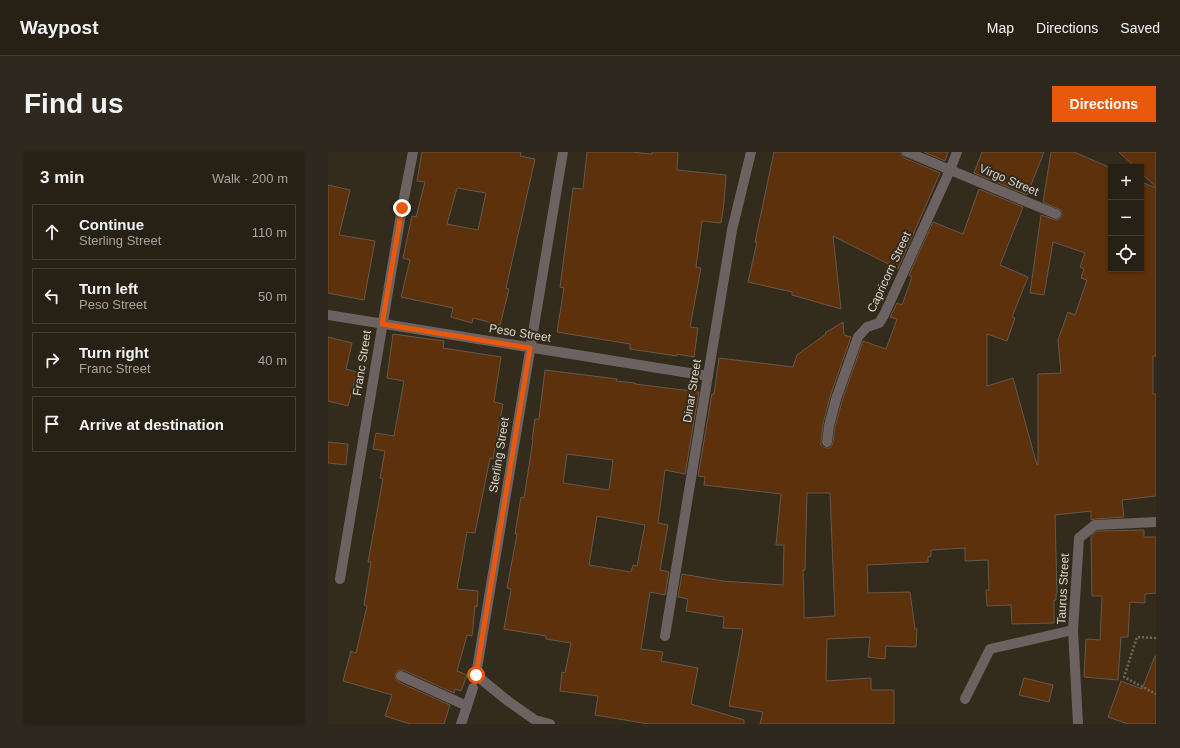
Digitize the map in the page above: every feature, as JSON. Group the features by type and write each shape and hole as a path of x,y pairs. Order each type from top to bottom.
{"street":[{"name":"Franc Street","path":"340,579 382,324 413,152"},
{"name":"Sterling Street","path":"461,724 476,675 563,152"},
{"name":"Dinar Street","path":"665,636 732,230 751,152"},
{"name":"Virgo Street","path":"907,152 1056,214"},
{"name":"Capricorn Street","path":"826,442 836,399 858,337 867,327 879,323 884,315 957,152"},
{"name":"Peso Street","path":"328,315 708,376"},
{"name":"Taurus Street","path":"1078,724 1073,630 1079,538 1094,525 1156,522"},
{"path":"965,699 990,649 1073,630"},
{"path":"476,675 508,701 535,720 550,724"},
{"path":"401,676 467,706"}],"path":[{"path":"1156,638 1136,637 1124,677 1156,694"}],"building":[{"path":"422,152 521,152 520,156 535,159 506,288 509,289 500,325 473,318 472,323 451,317 453,308 401,297 410,260 403,258 412,216 416,217 425,182 417,181","holes":["457,188 486,193 478,230 447,224"]},
{"path":"587,152 631,152 652,154 652,152 678,152 677,170 726,175 721,223 702,221 696,267 701,268 690,327 698,328 694,357 630,349 630,344 557,332 564,288 560,287 573,188 583,189"},
{"path":"774,152 901,152 904,158 940,173 898,269 833,236 841,309 792,295 792,292 748,282"},
{"path":"924,152 948,152 945,161"},
{"path":"982,152 1044,152 1027,195 974,173"},
{"path":"1051,152 1074,152 1108,167 1108,272 1144,272 1144,183 1156,188 1156,356 1153,356 1153,394 1156,394 1156,496 1122,500 1124,517 1091,520 1091,511 1055,515 1057,594 1056,600 1054,600 1054,623 1012,624 1011,605 987,606 986,590 989,590 988,560 965,561 965,548 931,550 931,556 928,557 928,562 867,565 868,593 910,592 915,629 917,629 916,647 886,646 885,659 868,657 870,637 827,639 826,681 871,678 871,690 894,690 894,724 760,724 763,712 729,706 743,629 723,628 724,617 686,611 688,599 678,597 682,574 723,581 783,585 784,545 776,545 781,494 704,485 705,477 698,476 712,394 714,394 719,358 793,367 797,355 826,334 825,333 843,322 844,335 851,337 830,397 823,424 821,441 821,445 823,447 830,448 833,443 835,427 842,401 863,341 886,349 897,319 890,317 897,303 902,305 912,277 909,275 933,222 963,234 979,189 1023,207 1000,265 1028,277 1012,317 1015,318 1007,341 987,334 987,386 1013,378 1038,465 1038,374 1061,373 1058,340 1068,312 1075,315 1087,280 1081,278 1084,269 1080,267 1085,253 1053,242 1044,295 1030,293 1041,215 1056,220 1060,219 1062,216 1061,210 1043,202","holes":["807,493 830,493 835,616 804,618 803,570 805,570"]},
{"path":"1119,152 1156,152 1156,187 1144,176 1144,164 1132,164"},
{"path":"328,185 350,190 339,235 375,241 364,300 328,293"},
{"path":"393,334 444,341 443,348 501,357 494,402 503,404 493,459 490,458 475,533 467,532 457,589 478,591 472,636 467,635 457,671 467,675 461,691 455,689 454,693 403,670 397,671 395,676 398,682 450,705 444,724 410,724 385,716 392,695 343,681 351,651 356,653 367,606 364,605 371,562 368,562 383,479 380,478 385,451 373,449 376,433 394,436 404,381 387,378"},
{"path":"328,337 352,343 346,369 357,372 348,406 328,401"},
{"path":"545,370 617,379 616,381 699,392 685,474 665,470 658,523 668,525 660,570 669,572 665,595 650,592 641,649 663,652 661,661 698,668 691,704 744,720 744,724 649,724 595,715 598,696 560,691 562,672 565,673 571,643 546,639 546,636 504,629 511,589 507,588 517,534 515,534 521,497 524,498 535,419 539,419","holes":["567,454 613,460 609,490 563,483","597,516 645,525 637,566 633,565 631,572 589,565"]},
{"path":"328,442 348,444 346,465 328,463"},
{"path":"1144,530 1144,537 1156,537 1156,593 1145,594 1145,603 1130,602 1128,637 1121,637 1118,680 1084,677 1086,639 1100,640 1102,596 1092,596 1091,536 1097,531"},
{"path":"1155,656 1156,724 1128,724 1108,717 1121,681 1142,689"},
{"path":"1024,678 1053,685 1049,702 1019,695"}],"route":[{"path":"402,208 382,324 530,348 476,675"}]}
